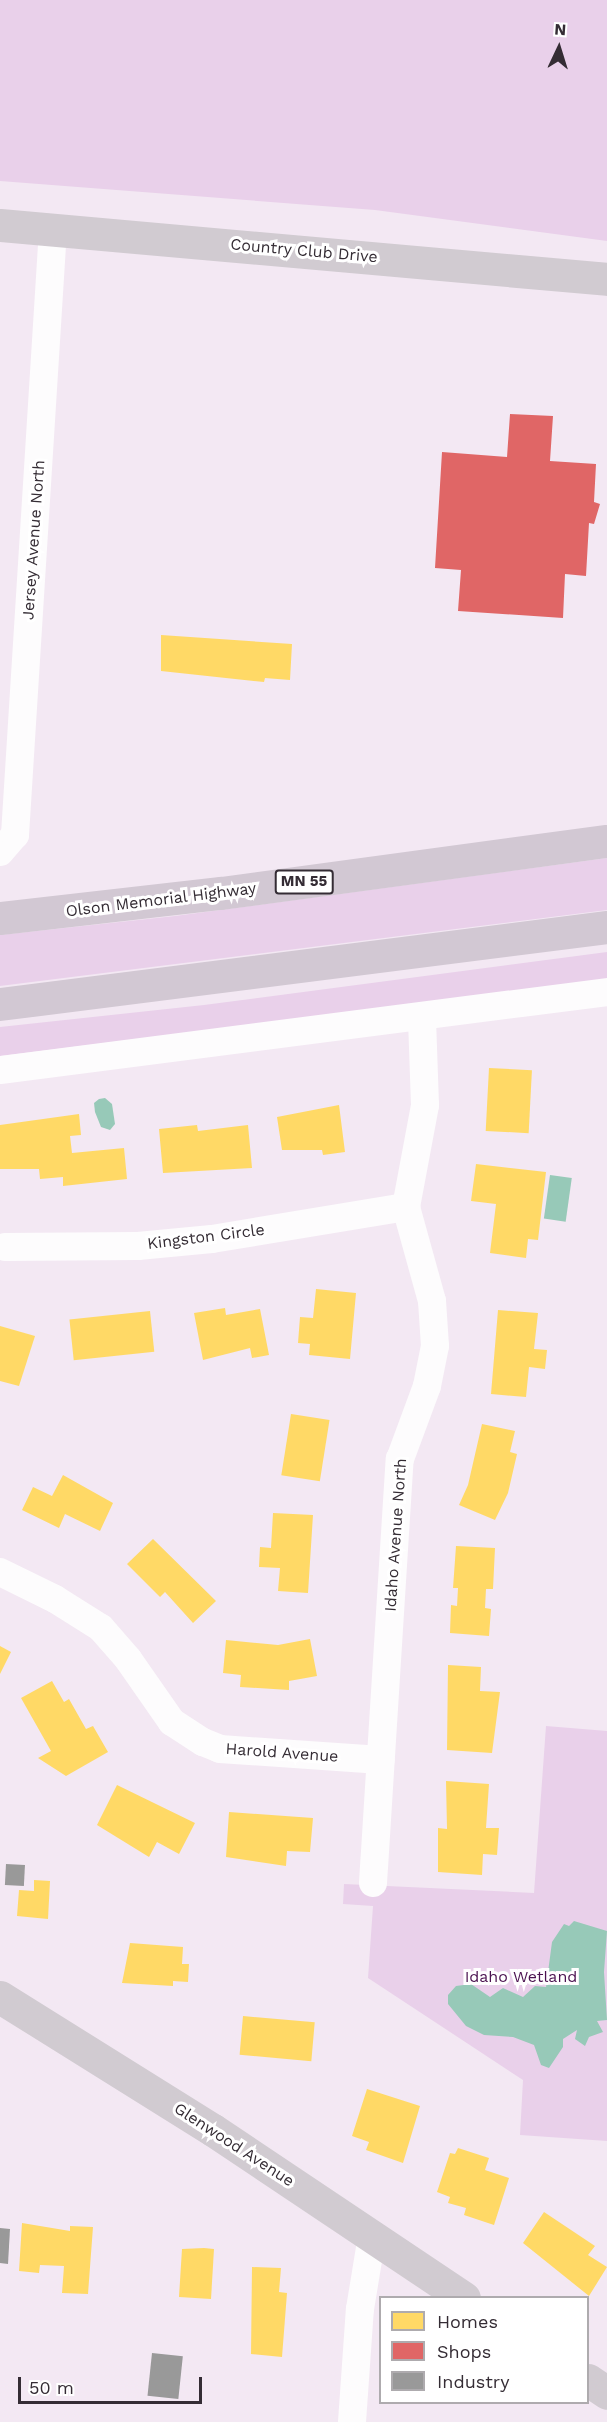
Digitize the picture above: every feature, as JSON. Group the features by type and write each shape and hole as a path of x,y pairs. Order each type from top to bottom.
{"highway":[{"name":"Olson Memorial Highway","path":"0,918 221,893 607,841"},
{"path":"0,1004 607,927"}],"street":[{"name":"Country Club Drive","path":"0,225 607,279"},
{"name":"Jersey Avenue North","path":"3,850 15,834 53,230"},
{"path":"0,1070 423,1018 607,992"},
{"name":"Idaho Avenue North","path":"373,1883 400,1459 427,1386 435,1346 432,1301 406,1207 425,1105 423,1018"},
{"name":"Kingston Circle","path":"5,1247 138,1246 212,1239 406,1207"},
{"name":"Harold Avenue","path":"0,1572 55,1599 100,1628 128,1659 172,1722 203,1742 230,1750 381,1760"},
{"name":"Glenwood Avenue","path":"0,1997 213,2130 461,2296"},
{"path":"352,2422 360,2309 372,2236"},
{"path":"589,2381 607,2393"}],"green space":[{"path":"0,0 607,0 607,241 375,210 0,181"},
{"path":"607,858 607,910 0,986 0,935 175,916"},
{"path":"607,952 607,981 0,1056 0,1027 204,1005"},
{"name":"Idaho Wetland","path":"546,1726 607,1731 607,2141 520,2135 523,2080 368,1978 373,1906 343,1904 344,1884 534,1893"}],"shaded area":[{"path":"105,1098 112,1104 115,1124 110,1130 101,1127 95,1112 94,1103"},
{"path":"550,1175 572,1178 566,1222 544,1219"},
{"path":"574,1921 607,1931 604,1972 607,2020 597,2021 603,2032 589,2037 585,2046 575,2039 577,2030 563,2039 563,2047 549,2068 541,2065 534,2045 513,2037 484,2035 466,2026 448,2004 448,1995 456,1986 471,1984 490,1997 503,1988 523,1997 535,1986 546,1987 552,1942 564,1924 569,1926"}],"building: Homes":[{"path":"161,635 292,644 290,680 265,678 264,682 161,671"},
{"path":"489,1068 532,1070 529,1133 486,1131"},
{"path":"339,1105 345,1152 323,1155 322,1150 282,1150 277,1117"},
{"path":"79,1114 81,1135 70,1136 72,1153 124,1148 127,1179 63,1186 63,1177 40,1179 39,1169 0,1169 0,1125"},
{"path":"197,1125 198,1131 248,1125 252,1168 163,1173 159,1129"},
{"path":"476,1164 546,1172 538,1240 528,1239 526,1258 490,1253 496,1204 471,1201"},
{"path":"316,1289 356,1293 350,1359 309,1355 310,1344 298,1343 300,1317 313,1318"},
{"path":"225,1308 226,1315 260,1309 269,1355 252,1358 250,1348 203,1360 194,1313"},
{"path":"498,1310 538,1313 534,1349 547,1350 545,1369 529,1367 526,1397 491,1394"},
{"path":"150,1311 154,1352 74,1360 69,1319"},
{"path":"0,1326 35,1336 19,1386 0,1381"},
{"path":"291,1414 330,1420 320,1481 281,1475"},
{"path":"482,1424 515,1431 510,1452 517,1454 508,1493 495,1520 459,1505 468,1485"},
{"path":"63,1475 113,1503 100,1531 65,1514 59,1528 22,1510 33,1487 52,1496"},
{"path":"273,1513 313,1515 308,1593 278,1591 280,1568 259,1567 260,1547 271,1548"},
{"path":"153,1539 216,1601 193,1623 165,1592 160,1597 127,1564"},
{"path":"456,1546 495,1548 493,1589 486,1589 485,1608 491,1609 489,1636 450,1633 451,1605 457,1606 458,1588 453,1588"},
{"path":"310,1639 317,1676 289,1681 289,1690 240,1687 241,1675 223,1673 226,1640 278,1645"},
{"path":"0,1646 11,1652 0,1674"},
{"path":"448,1665 481,1667 480,1691 500,1692 492,1753 447,1750"},
{"path":"52,1681 64,1702 69,1699 86,1729 93,1726 108,1752 66,1776 38,1758 51,1751 21,1698"},
{"path":"446,1781 489,1784 486,1828 499,1828 497,1855 483,1854 482,1875 438,1872 438,1828 447,1829"},
{"path":"117,1785 195,1823 179,1854 157,1842 149,1857 97,1825"},
{"path":"229,1812 313,1818 310,1852 287,1851 286,1866 226,1857"},
{"path":"34,1880 50,1881 48,1919 17,1916 19,1890 34,1891"},
{"path":"130,1943 183,1947 182,1964 189,1964 188,1982 173,1981 173,1986 122,1983"},
{"path":"243,2016 315,2022 311,2061 240,2055"},
{"path":"367,2089 420,2106 403,2163 366,2150 369,2142 352,2136"},
{"path":"458,2148 489,2158 485,2170 509,2178 494,2225 464,2215 466,2208 448,2203 450,2197 437,2192 450,2153 455,2154"},
{"path":"544,2212 595,2246 588,2255 607,2267 589,2296 523,2243"},
{"path":"22,2223 70,2231 70,2226 93,2227 88,2294 62,2293 64,2266 40,2265 39,2273 19,2271"},
{"path":"182,2249 214,2249 211,2299 179,2297"},
{"path":"252,2267 281,2268 279,2292 287,2293 282,2357 251,2354"}],"building: Shops":[{"path":"510,414 553,416 550,461 596,464 594,502 600,504 594,524 589,523 586,576 565,574 563,618 458,611 461,570 435,568 442,452 507,457"}],"building: Industry":[{"path":"6,1864 25,1865 24,1886 5,1885"},
{"path":"0,2228 10,2229 8,2264 0,2263"},
{"path":"152,2353 183,2356 178,2399 148,2396"}]}
